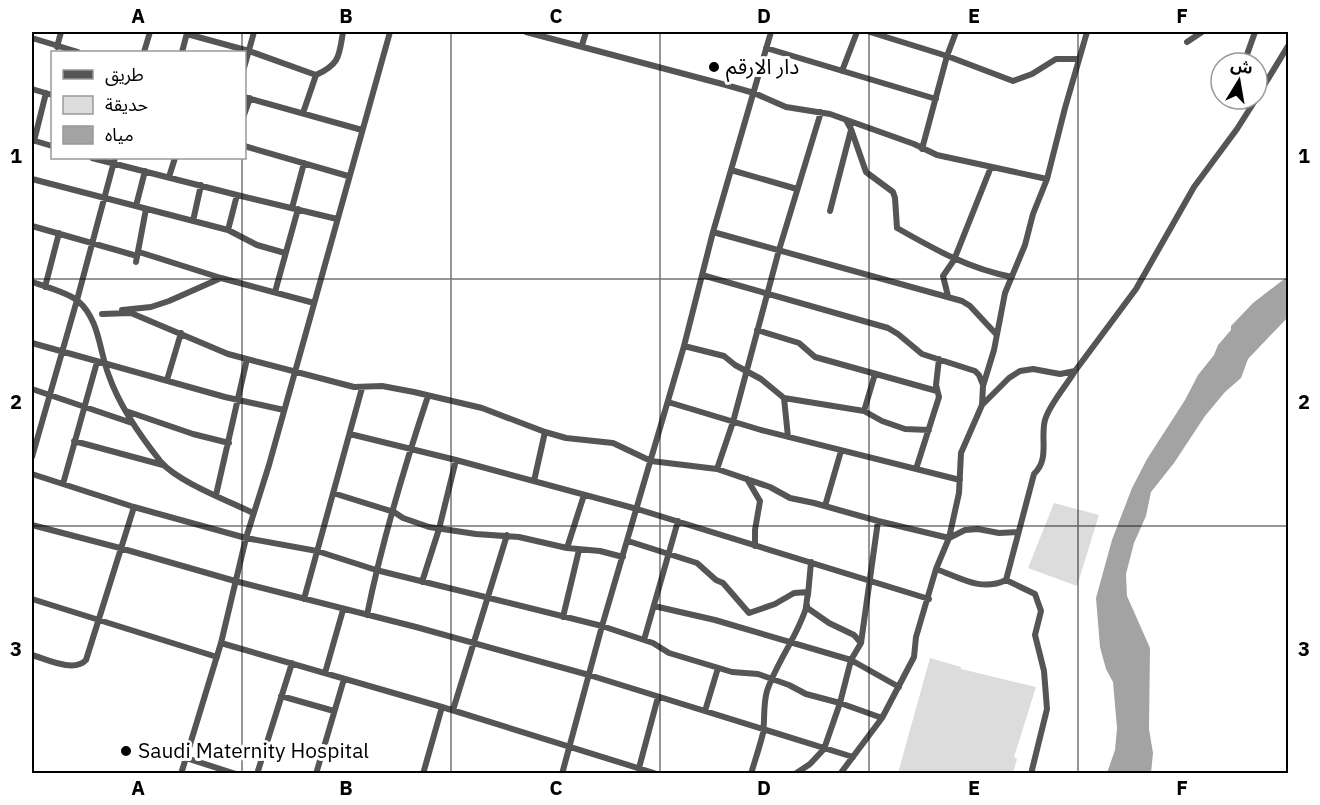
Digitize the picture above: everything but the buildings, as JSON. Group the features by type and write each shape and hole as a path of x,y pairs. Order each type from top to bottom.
{"street":[{"path":"57,47 62,32"},
{"path":"144,51 150,32"},
{"path":"246,61 254,32"},
{"path":"303,113 316,75 334,65 339,56 343,32"},
{"path":"181,774 221,643 246,538 269,465 390,32"},
{"path":"526,32 582,45 754,93 786,107 821,112 937,155 1047,179"},
{"path":"582,45 586,32"},
{"path":"562,774 771,32"},
{"path":"842,71 857,32"},
{"path":"874,32 1013,81 1032,74 1056,59 1080,59"},
{"path":"922,148 947,56 956,32"},
{"path":"982,405 983,386 992,358 1005,293 1025,245 1033,213 1047,179 1087,32"},
{"path":"1187,42 1202,32"},
{"path":"1248,51 1255,32"},
{"path":"182,51 187,33 249,51 316,75"},
{"path":"32,38 74,51"},
{"path":"1269,76 1288,46"},
{"path":"766,48 936,99"},
{"path":"32,89 49,94 33,140 51,146"},
{"path":"247,98 362,130"},
{"path":"1006,580 1034,474 1042,460 1043,430 1048,412 1075,371 1136,290 1194,187 1248,111"},
{"path":"717,469 733,422 779,250 821,112"},
{"path":"846,120 866,172 893,192 896,198 897,228 954,260 990,273 1012,277"},
{"path":"830,211 851,129"},
{"path":"246,147 348,176"},
{"path":"170,177 174,159"},
{"path":"32,457 35,434 63,353 114,160 145,171 337,219"},
{"path":"274,292 285,253 304,163"},
{"path":"948,296 944,276 954,260 991,167"},
{"path":"731,170 797,189"},
{"path":"136,206 145,171"},
{"path":"32,178 228,230 256,245 285,253"},
{"path":"193,221 201,185"},
{"path":"228,230 237,195"},
{"path":"137,257 146,209"},
{"path":"32,226 137,257 314,303"},
{"path":"713,232 948,296 970,306 996,334"},
{"path":"45,286 59,233"},
{"path":"702,275 748,286 767,294 888,328 918,351 975,371 983,386"},
{"path":"102,314 169,302 221,279"},
{"path":"32,282 77,300 89,314 99,338 101,363 133,423 165,466"},
{"path":"89,314 130,313 181,333 210,348 247,359 362,388 382,386 482,408 566,438 613,443 651,461 717,469 770,487 790,498 949,538 965,530 1018,532"},
{"path":"758,330 804,345 815,357 938,391"},
{"path":"167,380 181,333"},
{"path":"32,343 239,400 284,410"},
{"path":"684,346 718,354 761,379 784,398 864,411 905,429 929,430"},
{"path":"216,495 247,359"},
{"path":"916,469 939,397 936,385 939,359"},
{"path":"63,484 84,406 101,363"},
{"path":"840,774 882,718 914,657 916,637 936,569 949,538 959,493 961,453 982,405 1009,378 1020,371 1033,369 1060,374 1075,371"},
{"path":"864,411 875,374"},
{"path":"304,599 362,388"},
{"path":"32,389 133,423"},
{"path":"367,615 376,570 428,396"},
{"path":"784,398 788,437"},
{"path":"668,402 788,437 960,480"},
{"path":"126,410 193,434 229,443"},
{"path":"534,481 545,432"},
{"path":"350,434 456,460 678,521 928,599"},
{"path":"74,441 165,466 187,481 253,513"},
{"path":"825,506 841,451"},
{"path":"422,582 439,529 456,460"},
{"path":"32,474 134,507 246,538 317,551 376,570 602,626 644,640 669,652 742,674 759,674 806,694 882,718"},
{"path":"747,479 760,501 755,546"},
{"path":"333,493 439,529 507,535 623,557"},
{"path":"567,548 584,495"},
{"path":"32,656 69,665 84,664 134,507"},
{"path":"644,640 678,521"},
{"path":"795,774 810,764 824,749 840,703 851,660 861,643 878,521"},
{"path":"32,525 589,675 853,757"},
{"path":"453,710 507,535"},
{"path":"628,541 702,566 723,583 749,613 775,604 794,593 808,592 800,626 772,679 764,702 763,730 752,774"},
{"path":"563,617 579,550"},
{"path":"806,607 811,562"},
{"path":"936,569 984,586 995,585 1006,580"},
{"path":"1006,580 1035,594 1041,611 1035,634 1044,671 1047,709 1031,774"},
{"path":"32,600 217,657"},
{"path":"654,606 715,620 851,660 899,687"},
{"path":"806,607 829,623 854,635 861,643"},
{"path":"325,673 343,610"},
{"path":"221,643 453,710 655,773"},
{"path":"256,774 292,663"},
{"path":"705,711 718,668"},
{"path":"316,774 344,679"},
{"path":"281,696 334,711"},
{"path":"639,768 658,697"},
{"path":"423,774 442,707"},
{"path":"186,758 236,774"}],"green space":[{"path":"1054,503 1099,515 1077,586 1028,568"},
{"path":"930,658 961,667 961,669 1036,687 1014,757 1017,759 1013,773 898,773"}],"water":[{"path":"1288,276 1288,317 1248,359 1241,378 1225,392 1205,416 1174,463 1151,492 1146,516 1134,543 1126,574 1127,596 1150,648 1149,729 1153,753 1151,773 1107,773 1115,750 1117,728 1113,682 1106,669 1100,647 1096,598 1112,540 1132,488 1147,459 1185,400 1198,375 1214,355 1218,345 1231,330 1231,326 1253,303"}],"place":[{"name":"دار الارقم","path":"714,67"},
{"name":"Saudi Maternity Hospital","path":"126,751"}]}
